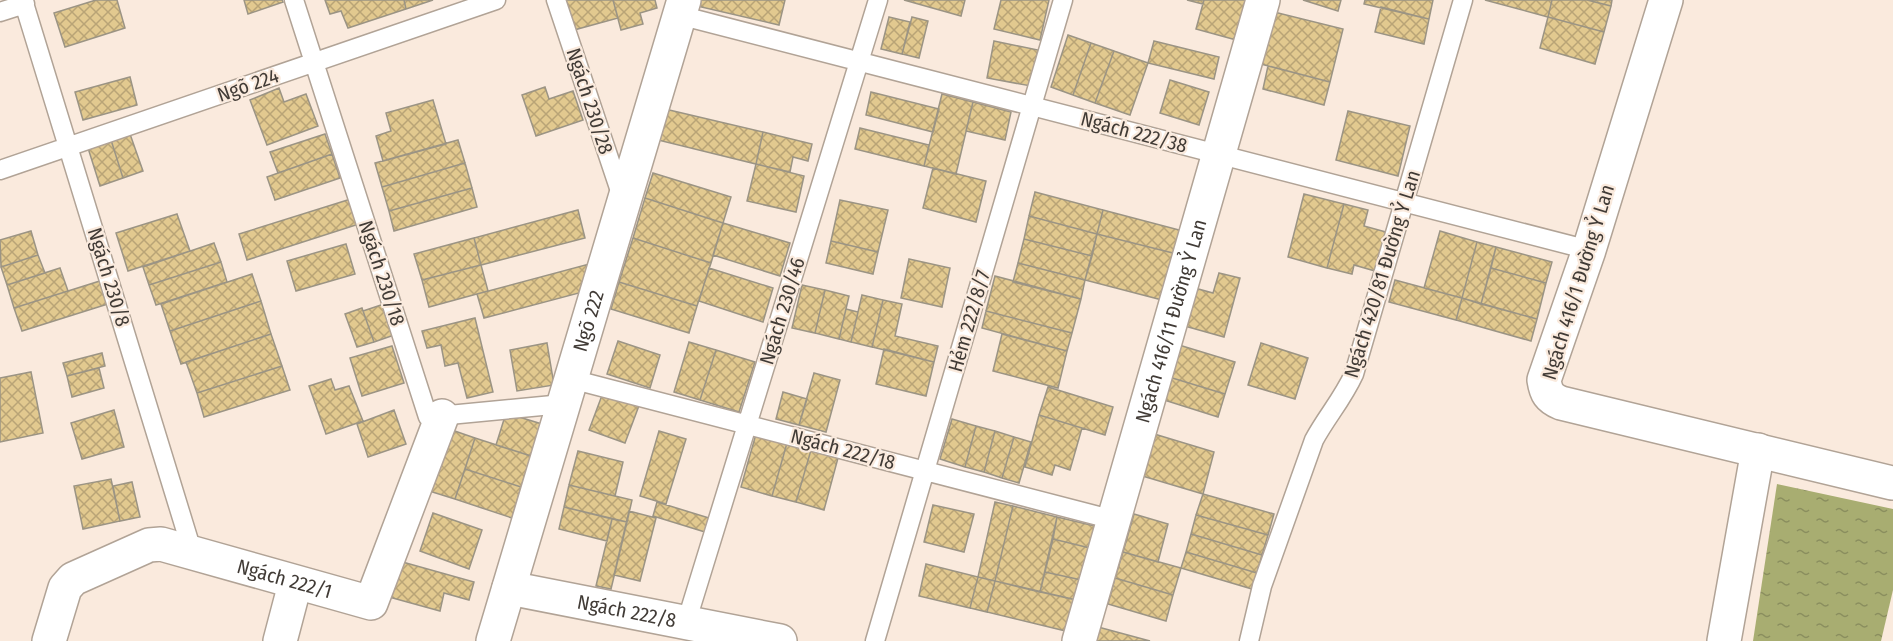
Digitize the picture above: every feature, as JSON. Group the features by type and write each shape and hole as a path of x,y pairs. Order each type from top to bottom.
{"street":[{"name":"Ngách 416/11 Đường Ỷ Lan","path":"1079,641 1263,0"},
{"name":"Ngách 416/1 Đường Ỷ Lan","path":"1666,0 1589,250 1544,380 1545,391 1551,399 1892,483"},
{"name":"Ngõ 222","path":"493,641 682,8"},
{"name":"Ngách 222/1","path":"49,641 65,588 73,579 149,545 161,544 295,584 372,603 442,416"},
{"path":"1724,641 1758,450"},
{"path":"280,641 295,584"},
{"name":"Ngách 222/8","path":"509,588 780,641"}],"lane":[{"name":"Ngách 230/18","path":"294,0 428,417 442,416"},
{"name":"Ngõ 224","path":"0,170 496,0"},
{"name":"Ngách 230/28","path":"556,0 623,203"},
{"name":"Ngách 230/46","path":"686,622 878,0"},
{"name":"Hẻm 222/8/7","path":"875,641 1063,0"},
{"name":"Ngách 420/81 Đường Ỷ Lan","path":"1249,641 1262,586 1314,440 1325,420 1342,400 1354,374 1463,0"},
{"path":"0,12 24,2"},
{"name":"Ngách 230/8","path":"24,2 194,554"},
{"name":"Ngách 222/38","path":"682,8 859,61 1589,250"},
{"path":"442,416 567,392"},
{"name":"Ngách 222/18","path":"567,392 747,425 1114,520"}],"water":[{"path":"1777,484 1893,509 1893,590 1881,641 1753,641"}],"building":[{"path":"96,0 117,0 125,28 65,47 54,13"},
{"path":"244,0 282,0 283,2 248,14"},
{"path":"325,0 404,0 406,9 348,28 341,11 330,14"},
{"path":"404,0 433,0 406,9"},
{"path":"566,0 613,0 618,18 574,30"},
{"path":"613,0 655,0 657,8 640,13 643,24 621,30"},
{"path":"699,0 785,0 779,25 697,6"},
{"path":"904,0 965,0 961,16"},
{"path":"1001,0 1049,0 1040,40 994,29"},
{"path":"1187,0 1204,0 1203,4"},
{"path":"1204,0 1251,0 1240,41 1196,29"},
{"path":"1303,0 1341,0 1338,11"},
{"path":"1365,0 1433,0 1429,19 1364,4"},
{"path":"1485,0 1552,0 1548,17"},
{"path":"1552,0 1587,0 1611,6 1604,32 1548,17"},
{"path":"1587,0 1612,0 1611,6"},
{"path":"1381,7 1429,19 1424,44 1375,32"},
{"path":"1270,11 1343,29 1330,82 1257,63"},
{"path":"889,17 910,22 902,54 881,49"},
{"path":"912,17 928,21 919,58 902,54"},
{"path":"1548,17 1604,32 1595,64 1540,48"},
{"path":"1068,35 1091,43 1073,95 1051,87"},
{"path":"994,41 1038,50 1031,86 987,78"},
{"path":"1154,41 1219,57 1214,79 1148,63"},
{"path":"1091,43 1114,51 1095,103 1073,95"},
{"path":"1114,51 1148,63 1130,115 1095,103"},
{"path":"1268,66 1330,82 1324,105 1263,89"},
{"path":"130,77 137,105 83,120 75,92"},
{"path":"1170,80 1209,92 1199,125 1160,113"},
{"path":"545,87 549,99 573,91 583,120 536,136 522,95"},
{"path":"279,88 284,102 306,94 318,126 267,145 250,100"},
{"path":"871,92 939,109 933,132 866,115"},
{"path":"942,94 973,102 956,174 924,166"},
{"path":"433,100 446,144 383,161 376,136 391,131 386,113"},
{"path":"973,102 1011,112 1005,140 966,131"},
{"path":"665,109 763,132 756,164 658,140"},
{"path":"1348,111 1410,126 1398,176 1336,160"},
{"path":"860,128 929,145 924,166 855,149"},
{"path":"763,132 812,144 808,161 793,157 790,172 756,164"},
{"path":"130,134 143,171 123,178 111,140"},
{"path":"325,134 332,154 278,173 270,152"},
{"path":"111,140 123,178 100,186 88,148"},
{"path":"458,140 465,163 382,187 375,163"},
{"path":"332,154 340,178 275,200 267,177"},
{"path":"465,163 472,188 389,211 382,187"},
{"path":"756,164 804,176 796,212 747,201"},
{"path":"933,168 986,181 976,222 923,208"},
{"path":"653,173 731,197 723,223 645,198"},
{"path":"472,188 477,207 394,231 389,211"},
{"path":"1035,192 1103,210 1097,234 1029,216"},
{"path":"1304,194 1344,204 1327,268 1288,257"},
{"path":"354,198 362,223 247,260 239,234"},
{"path":"645,198 723,223 711,263 633,238"},
{"path":"840,200 888,210 878,252 831,241"},
{"path":"1344,204 1368,210 1364,226 1386,232 1375,271 1354,265 1352,274 1327,268"},
{"path":"578,210 585,238 481,265 474,238"},
{"path":"1103,210 1183,231 1177,254 1097,234"},
{"path":"177,214 190,251 128,271 116,233"},
{"path":"1029,216 1097,234 1092,256 1024,239"},
{"path":"723,223 790,243 780,276 713,255"},
{"path":"31,231 38,255 1,267 0,240"},
{"path":"1440,231 1477,242 1462,298 1424,288"},
{"path":"1097,234 1177,254 1166,301 1085,280"},
{"path":"474,238 481,265 422,280 414,254"},
{"path":"633,238 711,263 697,306 619,282"},
{"path":"1024,239 1092,256 1085,280 1018,263"},
{"path":"831,241 878,252 873,274 826,263"},
{"path":"1477,242 1496,247 1481,304 1462,298"},
{"path":"214,243 221,262 149,285 143,267"},
{"path":"346,244 355,274 296,291 287,261"},
{"path":"1496,247 1552,262 1546,283 1491,268"},
{"path":"38,255 45,273 7,285 1,267"},
{"path":"909,259 950,268 942,307 901,298"},
{"path":"221,262 227,282 156,305 149,285"},
{"path":"1018,263 1085,280 1081,299 1013,282"},
{"path":"589,264 579,293 484,318 477,294"},
{"path":"481,265 488,291 429,307 422,280"},
{"path":"60,268 68,291 14,308 7,285"},
{"path":"709,268 773,288 763,322 699,301"},
{"path":"1491,268 1546,283 1537,319 1481,304"},
{"path":"1219,273 1240,278 1224,337 1181,325 1191,287 1213,293"},
{"path":"252,274 261,301 170,331 161,304"},
{"path":"995,276 1081,299 1072,333 986,311"},
{"path":"103,280 111,303 22,331 14,308"},
{"path":"1395,280 1462,298 1456,320 1389,302"},
{"path":"619,282 697,306 689,333 611,309"},
{"path":"802,285 825,290 815,333 792,328"},
{"path":"825,290 849,296 839,339 815,333"},
{"path":"862,295 883,300 872,347 851,342"},
{"path":"1462,298 1537,319 1531,341 1456,320"},
{"path":"883,300 902,304 895,336 938,346 934,362 872,347"},
{"path":"261,301 271,334 181,364 170,331"},
{"path":"387,303 397,334 374,342 363,311"},
{"path":"362,308 374,342 357,347 345,314"},
{"path":"846,309 858,312 851,342 839,339"},
{"path":"986,311 1072,333 1067,351 982,328"},
{"path":"475,318 493,392 467,398 458,363 445,366 441,345 427,348 422,331"},
{"path":"271,334 282,366 197,393 186,362"},
{"path":"1002,334 1067,351 1058,388 993,371"},
{"path":"618,341 660,355 650,388 607,374"},
{"path":"689,342 716,350 700,400 674,392"},
{"path":"547,343 554,385 517,391 510,350"},
{"path":"1261,343 1308,358 1295,399 1248,385"},
{"path":"1179,345 1235,362 1225,394 1169,377"},
{"path":"392,346 404,383 362,396 350,358"},
{"path":"884,349 934,362 926,396 876,384"},
{"path":"716,350 755,362 739,412 700,400"},
{"path":"102,353 105,366 67,376 63,363"},
{"path":"282,366 290,390 204,417 197,393"},
{"path":"99,368 104,388 72,397 67,376"},
{"path":"31,372 43,433 0,442 0,378"},
{"path":"814,373 840,380 826,432 799,425"},
{"path":"1169,377 1225,394 1218,417 1161,399"},
{"path":"331,379 335,390 349,386 363,421 326,434 309,386"},
{"path":"1048,387 1113,407 1105,435 1039,415"},
{"path":"604,390 640,403 625,443 589,430"},
{"path":"783,392 807,399 799,425 776,419"},
{"path":"114,410 124,447 82,459 71,423"},
{"path":"394,410 406,444 368,457 357,424"},
{"path":"506,413 542,424 531,456 496,445"},
{"path":"1039,415 1082,428 1070,470 1055,465 1052,475 1025,467"},
{"path":"952,419 976,426 965,467 940,459"},
{"path":"976,426 995,431 984,472 965,467"},
{"path":"446,428 475,438 455,499 426,490"},
{"path":"659,431 686,439 666,504 640,496"},
{"path":"995,431 1014,437 1002,478 984,472"},
{"path":"1151,433 1214,452 1203,494 1139,475"},
{"path":"756,434 787,443 772,496 741,487"},
{"path":"1014,437 1031,442 1019,483 1002,478"},
{"path":"475,438 531,456 521,487 465,469"},
{"path":"787,443 811,450 796,502 772,496"},
{"path":"811,450 838,458 824,510 796,502"},
{"path":"578,451 623,462 615,496 569,485"},
{"path":"465,469 521,487 512,518 455,499"},
{"path":"111,479 120,521 83,529 74,486"},
{"path":"132,482 140,517 120,521 113,486"},
{"path":"569,485 632,500 627,522 564,507"},
{"path":"1203,494 1274,514 1268,535 1196,515"},
{"path":"657,502 709,518 705,532 653,516"},
{"path":"995,502 1013,506 995,581 978,577"},
{"path":"933,505 974,514 964,552 924,542"},
{"path":"1013,506 1057,517 1040,592 995,581"},
{"path":"564,507 612,519 607,541 559,529"},
{"path":"629,511 656,518 640,581 614,575"},
{"path":"433,513 482,530 469,569 420,551"},
{"path":"1134,514 1168,524 1158,562 1123,552"},
{"path":"1196,515 1268,535 1262,555 1191,534"},
{"path":"1057,517 1099,527 1094,549 1053,539"},
{"path":"612,519 627,522 611,589 596,586"},
{"path":"1191,534 1262,555 1257,573 1186,552"},
{"path":"1053,539 1094,549 1086,581 1045,572"},
{"path":"1123,552 1181,568 1173,595 1115,578"},
{"path":"1186,552 1257,573 1252,589 1181,568"},
{"path":"399,561 474,582 469,600 444,593 440,611 389,597"},
{"path":"926,564 978,577 970,608 919,596"},
{"path":"1045,572 1086,581 1081,601 1040,592"},
{"path":"978,577 995,581 987,612 970,608"},
{"path":"1115,578 1173,595 1166,621 1108,604"},
{"path":"995,581 1081,601 1074,633 987,612"},
{"path":"1087,624 1150,641 1083,641"}]}
